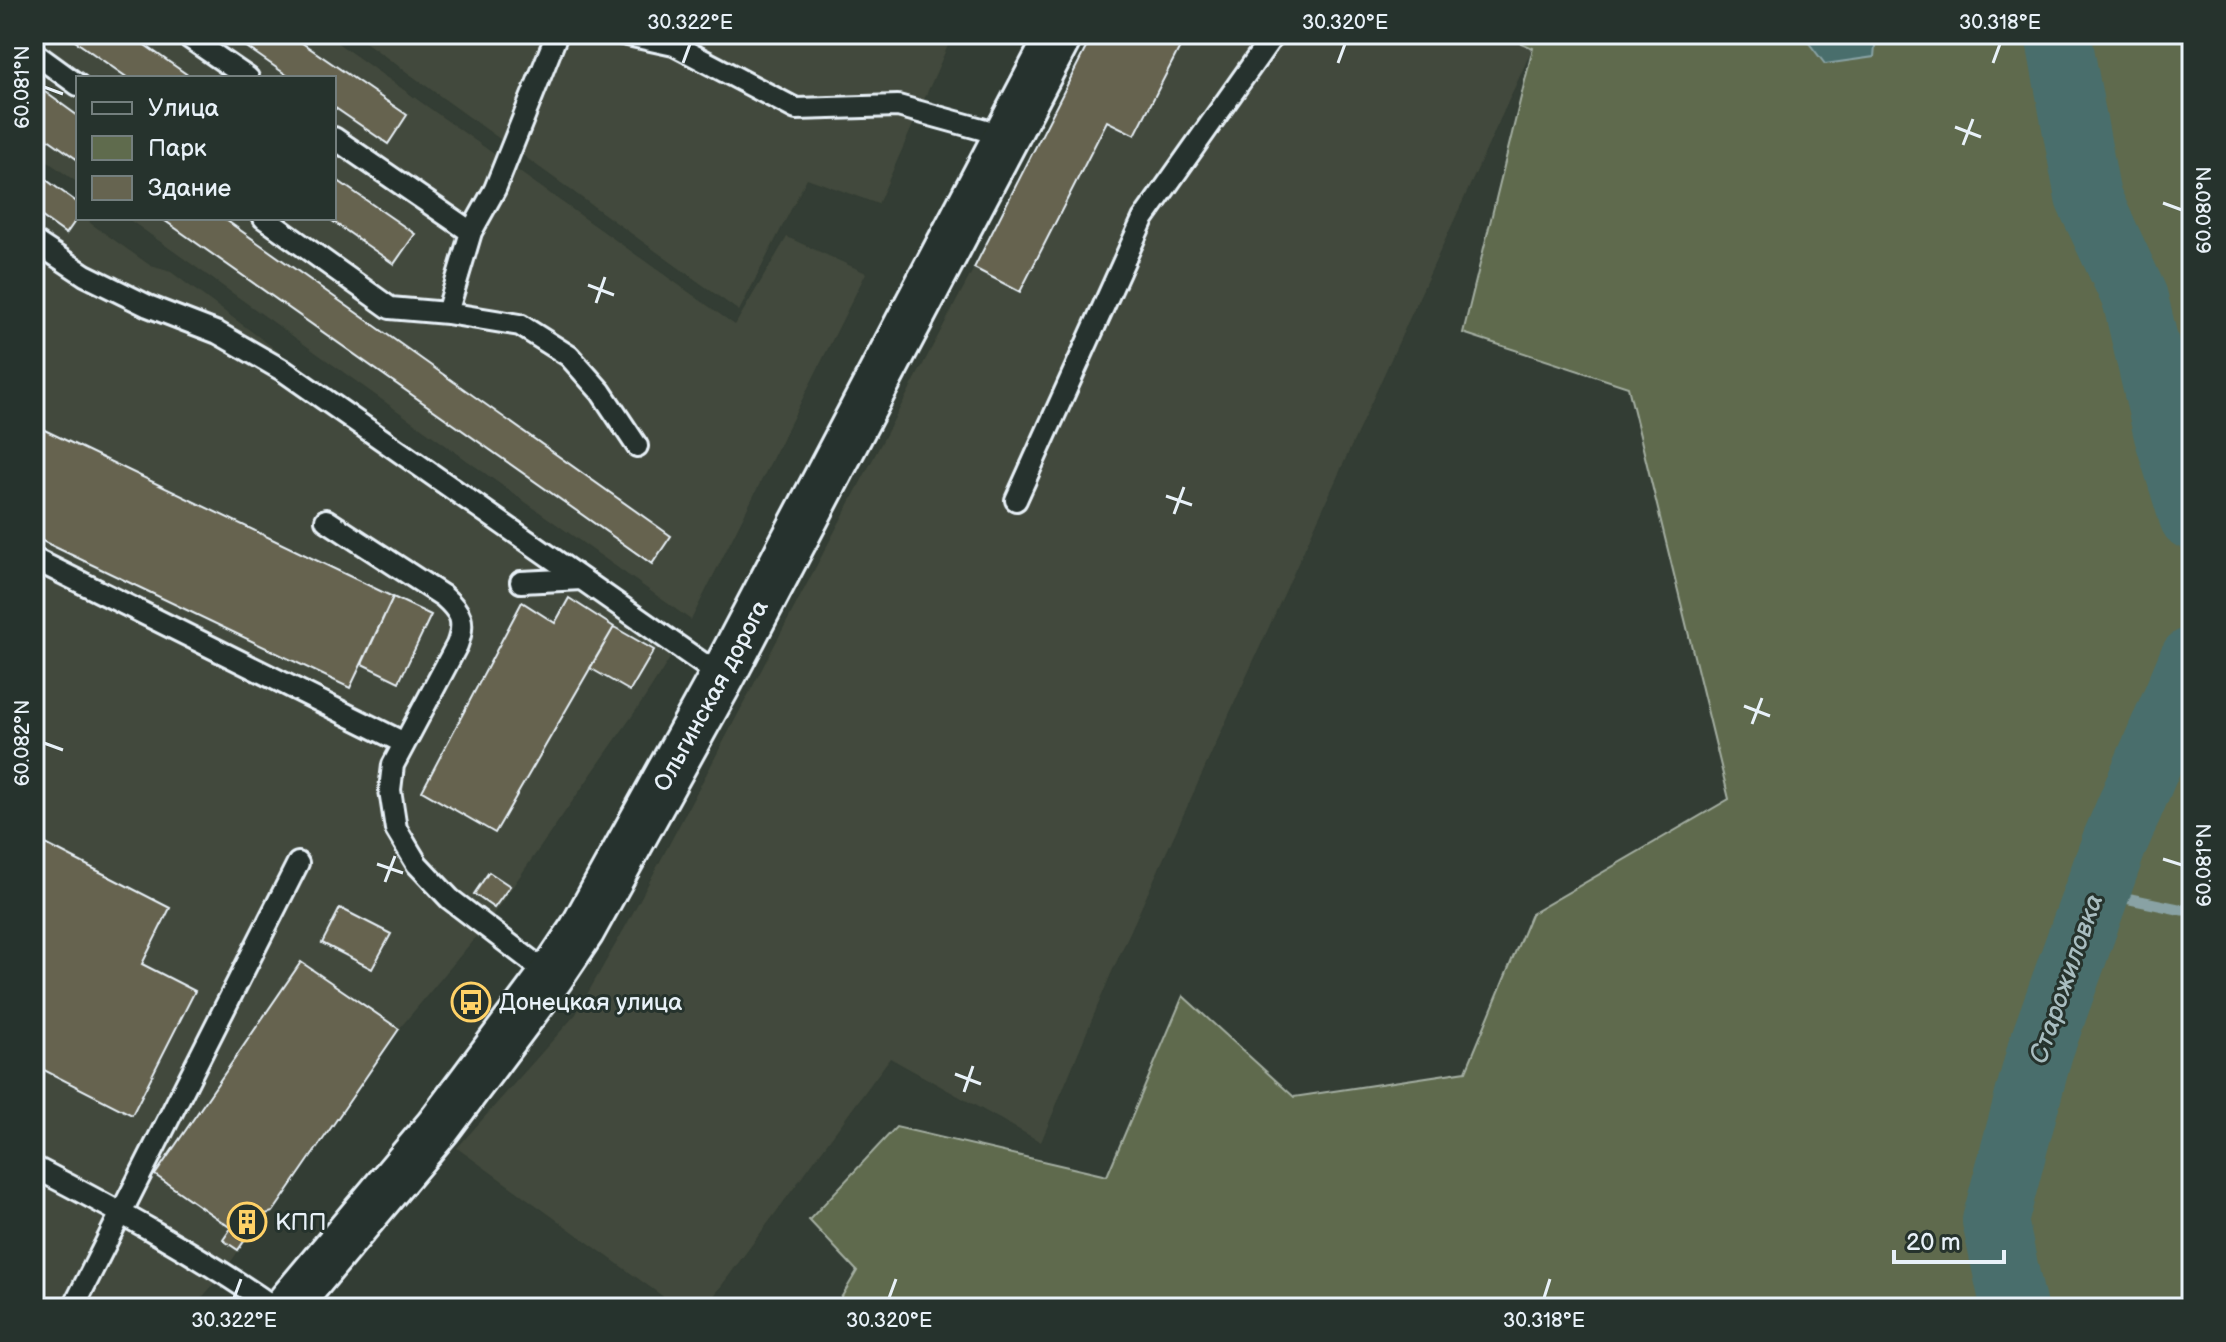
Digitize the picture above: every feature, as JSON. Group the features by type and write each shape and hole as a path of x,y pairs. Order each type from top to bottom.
{"street":[{"name":"Ольгинская дорога","path":"286,1308 438,1127 582,930 722,677 1060,34"}],"lane":[{"path":"184,34 245,76"},
{"path":"447,313 471,232 495,189 557,34"},
{"path":"623,34 674,45 796,109 898,106 1007,136"},
{"path":"1016,500 1143,219 1274,34"},
{"path":"34,53 76,84"},
{"path":"336,139 471,232"},
{"path":"267,220 390,308 447,313 520,325 569,356 601,392 637,446"},
{"path":"34,241 85,275 148,306 218,333 284,371 722,677"},
{"path":"326,520 456,607 463,631 393,765 390,790 396,829 417,864 450,899 551,976"},
{"path":"34,559 404,743"},
{"path":"521,582 582,579"},
{"path":"73,1308 298,863"},
{"path":"34,1167 224,1272 275,1308"}],"shaded area":[{"path":"34,34 325,34 735,325 787,237 866,273 691,620 130,220 336,220 336,76 76,76 76,182 34,152"},
{"path":"354,34 953,34 878,204 807,178 739,311"},
{"path":"1093,34 1500,34 1533,47 1110,976 1041,1142 890,1058 705,1308 679,1308 457,1148 576,1014 627,924 974,268"},
{"path":"34,171 76,202 76,220 89,220 151,266 171,272 302,369 683,638 644,699 485,926 399,1029 273,1212 262,1216 224,1272 193,1308 34,1308"}],"green space":[{"path":"1500,34 2192,34 2192,1308 835,1308 857,1271 809,1220 896,1127 1107,1176 1183,996 1294,1097 1466,1071 1531,914 1729,799 1628,387 1463,333 1533,48"}],"water":[{"path":"1802,34 1876,34 1874,57 1825,64"}],"building":[{"path":"65,34 129,34 189,76 125,76"},
{"path":"228,34 289,34 407,115 388,144 336,108 336,76 288,76"},
{"path":"1093,34 1174,34 1184,39 1135,135 1107,121 1020,292 974,268"},
{"path":"34,84 76,115 76,159 34,129"},
{"path":"34,171 76,202 76,220 66,234 34,211"},
{"path":"336,179 415,234 394,264 331,220 336,220"},
{"path":"164,220 226,220 671,536 652,564"},
{"path":"34,425 393,597 350,688 34,537"},
{"path":"393,597 431,615 399,682 362,664"},
{"path":"569,598 614,627 495,833 422,791 522,602 555,623"},
{"path":"614,627 654,650 630,691 590,668"},
{"path":"34,838 170,908 142,964 195,991 132,1115 34,1065"},
{"path":"489,872 510,886 494,908 474,894"},
{"path":"340,908 391,934 372,969 322,943"},
{"path":"301,962 399,1029 273,1212 262,1215 247,1205 231,1228 155,1175"},
{"name":"КПП","path":"247,1205 262,1215 238,1250 223,1240"}],"waterway":[{"name":"Старожиловка","path":"2058,34 2088,197 2135,298 2167,435 2192,517"},
{"name":"Старожиловка","path":"2014,1308 1995,1221 2040,1051 2114,844 2192,660"},
{"path":"2097,892 2183,910 2192,909"}],"place":[{"name":"Донецкая улица","path":"471,1002"},
{"name":"КПП","path":"247,1222"}]}
